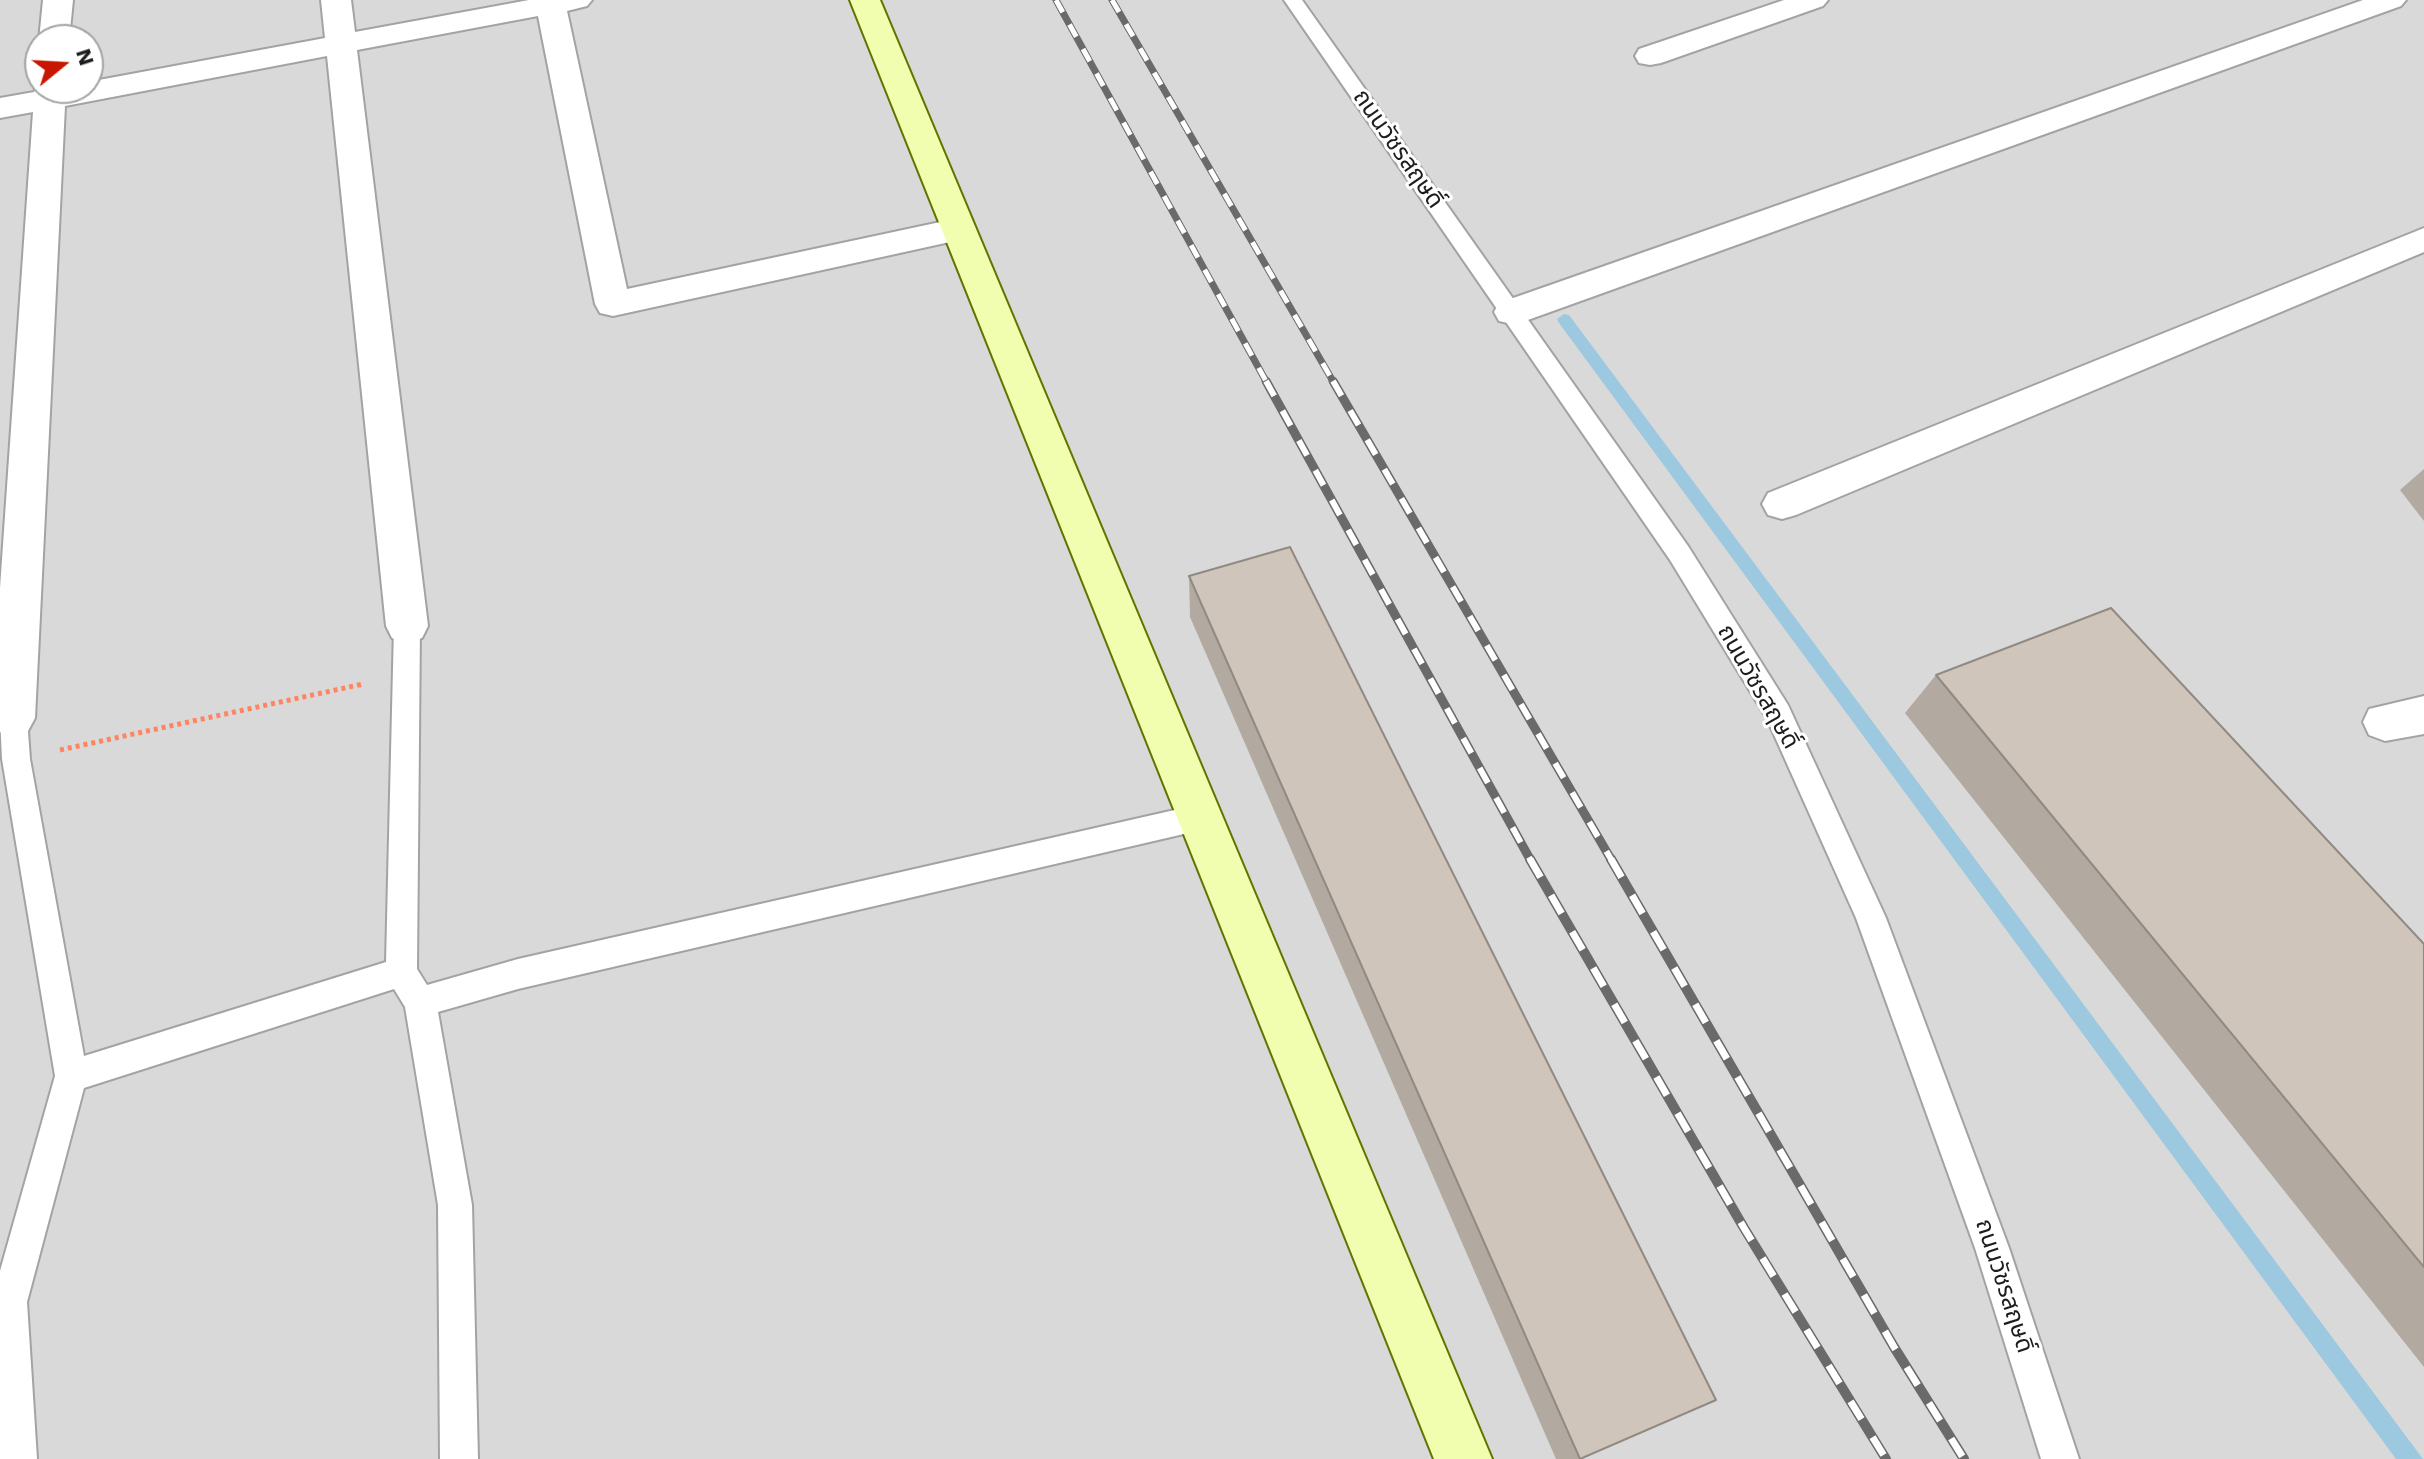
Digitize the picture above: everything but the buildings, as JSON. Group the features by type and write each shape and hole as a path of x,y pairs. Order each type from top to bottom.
{"street":[{"path":"56,24 58,0"},
{"path":"336,0 407,626"},
{"path":"865,0 1463,1459"},
{"path":"1650,56 1813,0"},
{"path":"1512,312 2391,0"},
{"path":"104,85 564,2 613,304 959,229"},
{"path":"0,108 24,101"},
{"path":"13,718 49,104"},
{"path":"1782,504 2424,239"}],"lane":[{"name":"ถนนวัชรสฤษดิ์","path":"1293,0 1679,553 1778,713 1871,918 1992,1248 2060,1459"},
{"path":"407,626 401,972 420,1002 455,1205 459,1459"},
{"path":"13,718 16,759 71,1076 9,1302 18,1459"},
{"path":"420,1002 518,974 1201,817"},
{"path":"71,1076 401,972"}],"path":[{"path":"16,759 407,674"}],"shaded area":[{"path":"0,0 2424,0 2424,1459 0,1459"}],"waterway":[{"path":"1564,319 2411,1459"}],"railway":[{"path":"1056,0 1267,383"},
{"path":"1112,0 1334,383"},
{"path":"1266,381 1531,861"},
{"path":"1333,381 1612,861"},
{"path":"1530,859 1744,1228 1886,1459"},
{"path":"1611,859 1894,1347 1964,1459"}]}
